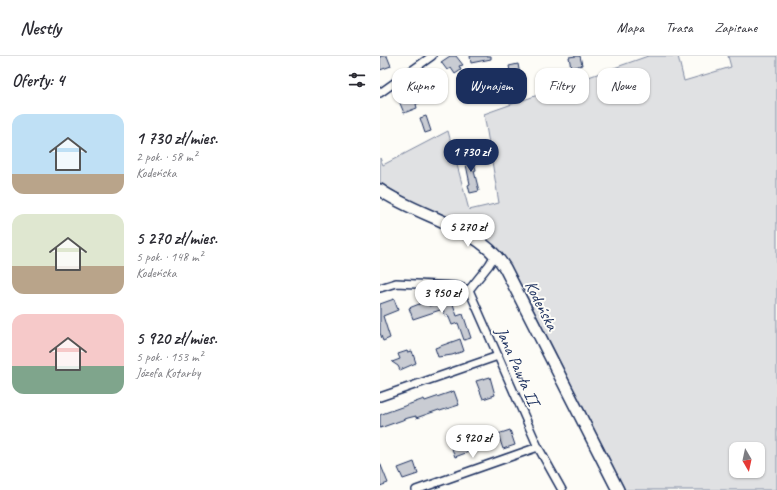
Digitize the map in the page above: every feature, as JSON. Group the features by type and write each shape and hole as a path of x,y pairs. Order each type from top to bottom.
{"main road":[{"name":"Kodeńska","path":"380,190 397,201 461,231 485,245 495,255 505,268 618,490"}],"street":[{"path":"380,93 432,56"},
{"path":"380,288 396,283 456,286 469,290 495,255"},
{"name":"Jana Pawła II","path":"469,290 538,447 562,490"},
{"path":"380,397 498,356"},
{"path":"416,490 538,447"}],"shaded area":[{"path":"648,56 678,56 684,81 731,67 728,56 777,56 777,490 625,490 520,283 501,254 491,243 477,232 412,201 380,182 380,158 383,165 448,131 469,210 499,203 484,114 512,104 527,104 527,99 535,96 535,104 589,104 589,77 597,74 597,104 650,104 650,68 614,68"}],"building":[{"path":"380,56 387,56 391,66 380,70"},
{"path":"450,56 456,56 463,65 459,66 460,68 456,68 455,74 451,68 448,70 448,68 446,68 441,62"},
{"path":"470,56 491,56 491,59 471,63"},
{"path":"580,56 582,65 571,68 569,57"},
{"path":"518,64 519,68 509,68 509,66"},
{"path":"400,104 416,104 417,108 404,113"},
{"path":"426,116 431,131 425,133 420,118"},
{"path":"472,154 479,191 470,193 468,185 470,184 464,155"},
{"path":"451,298 457,316 463,314 471,338 464,340 458,323 452,325 448,315 445,316 443,309 413,319 409,308 427,301 429,306"},
{"path":"394,299 398,310 383,316 390,338 383,341 380,333 380,304"},
{"path":"460,339 464,351 438,357 435,348"},
{"path":"412,351 416,363 400,370 398,366 392,362 400,359 398,354"},
{"path":"490,377 495,395 483,399 476,381"},
{"path":"454,391 459,405 416,418 416,416 408,418 380,428 380,415 382,414 424,399 425,401"},
{"path":"510,430 515,445 503,449 498,434"},
{"path":"470,440 474,450 455,457 451,446"},
{"path":"414,462 418,474 403,479 398,468"},
{"path":"380,463 388,483 380,486"}]}
